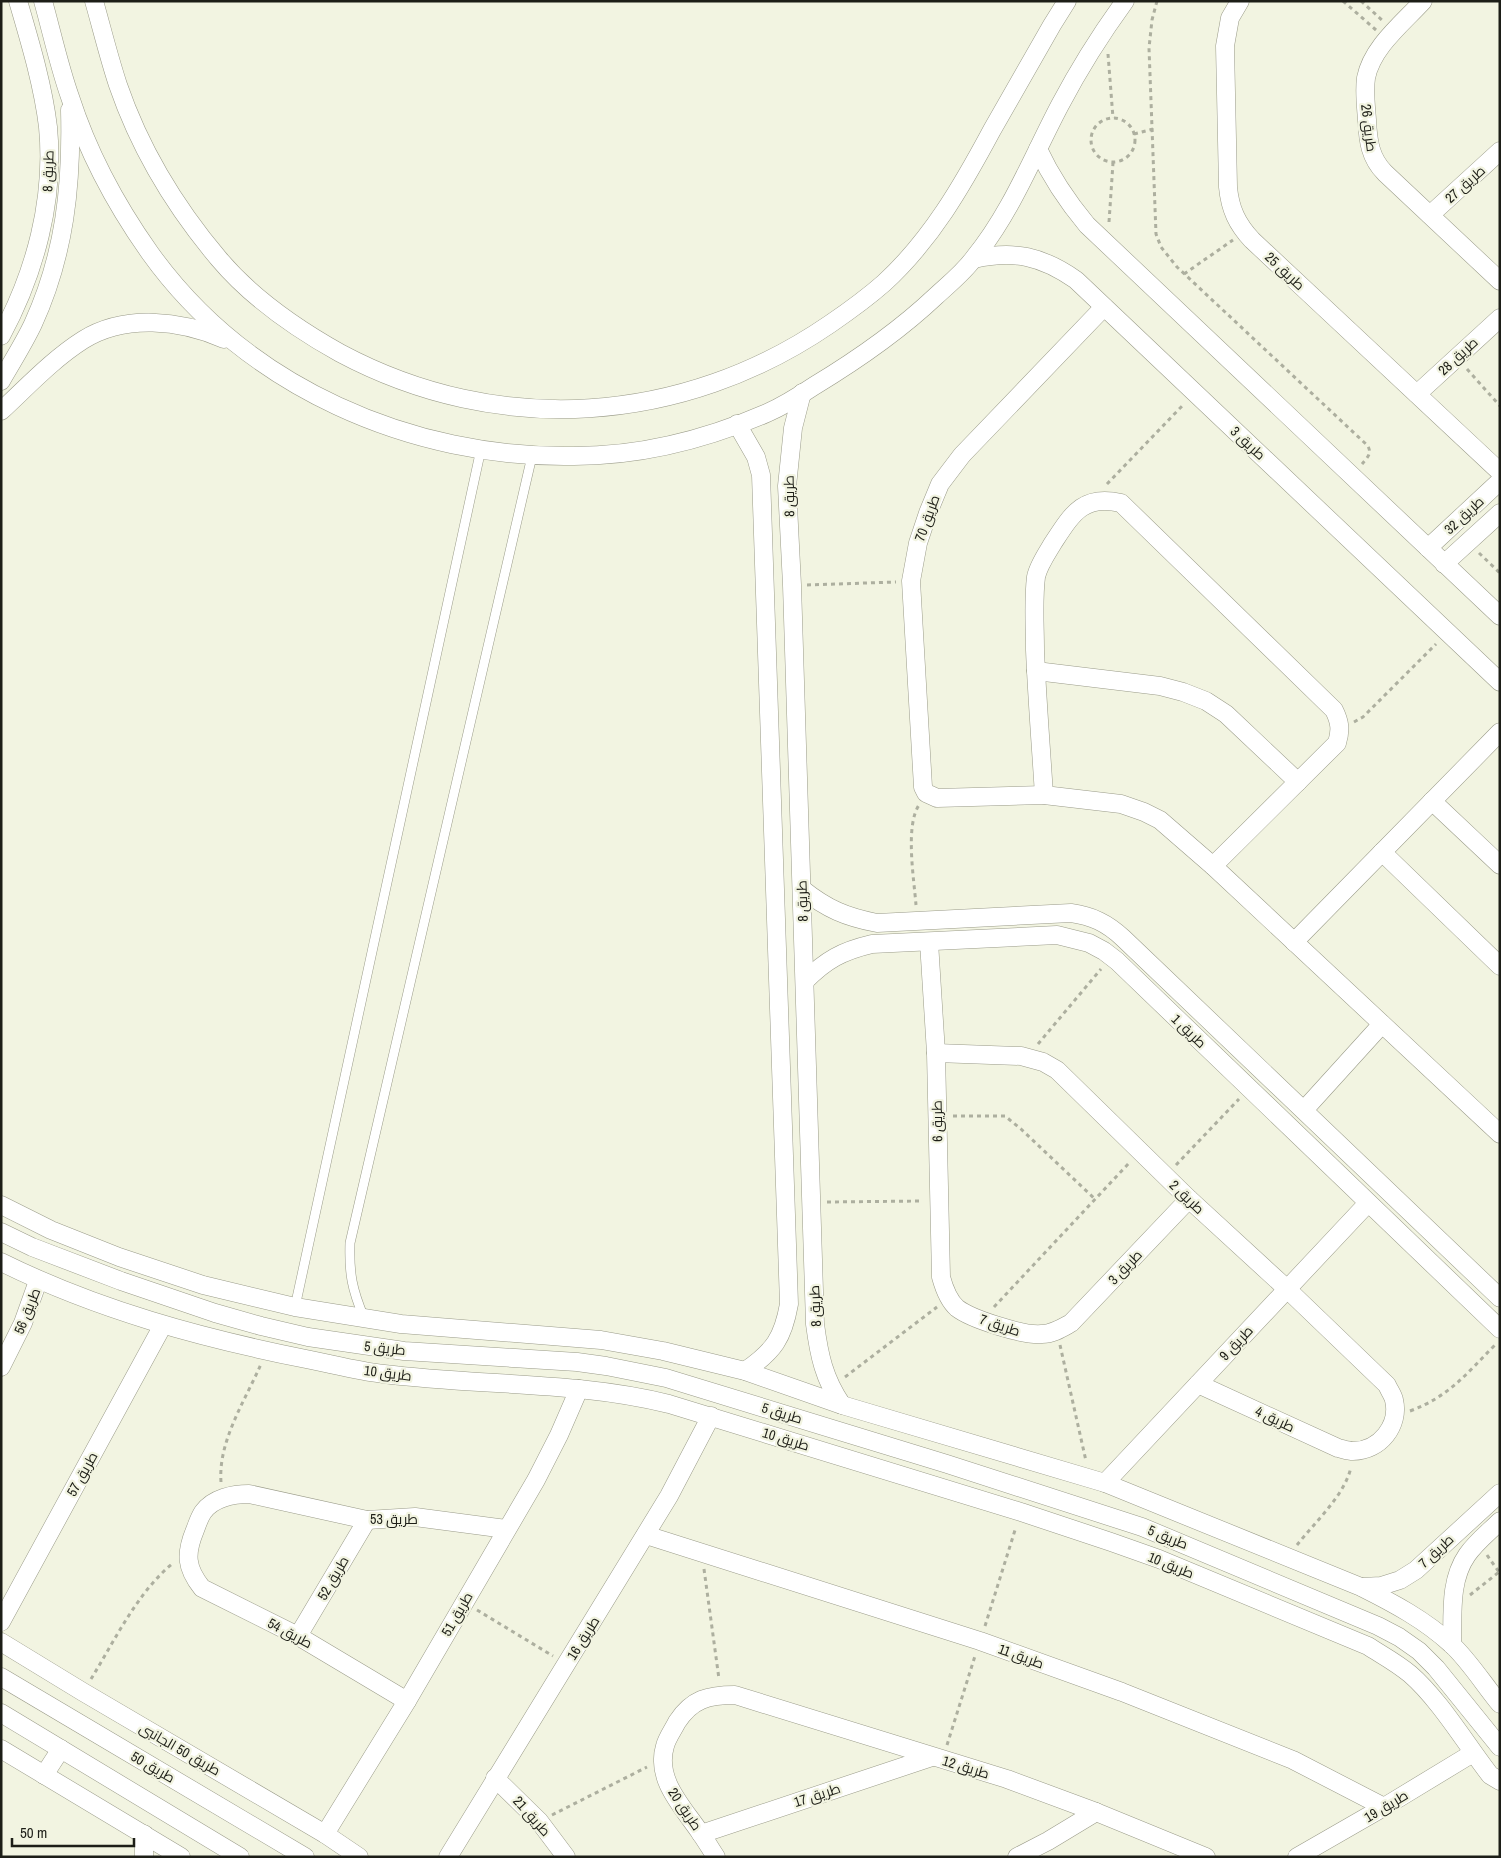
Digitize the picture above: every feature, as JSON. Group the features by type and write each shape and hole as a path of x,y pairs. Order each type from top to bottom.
{"street":[{"name":"طريق 8","path":"1,336 19,301 36,253 48,190 48,136 43,98 18,1"},
{"path":"43,1 70,97 92,153 124,213 153,256 192,302 235,343 279,375 326,402 385,426 428,439 532,456 578,456 622,453 667,445 711,434 770,412 849,365 893,333 934,298 974,259 1002,216 1062,102 1106,28 1125,1"},
{"path":"94,1 118,84 137,132 160,178 189,222 221,262 265,303 314,338 367,367 423,389 481,403 541,410 602,409 654,400 706,387 756,367 803,342 847,312 883,284 915,252 944,215 1067,1"},
{"name":"طريق 25","path":"1240,1 1230,18 1225,46 1228,187 1234,216 1244,232 1500,472"},
{"name":"طريق 26","path":"1423,1 1375,56 1367,76 1365,92 1370,151 1378,167 1500,281"},
{"path":"1,381 33,324 54,270 66,213 71,156 70,97"},
{"path":"1038,149 1064,197 1087,224 1500,616"},
{"name":"طريق 27","path":"1430,216 1500,151"},
{"name":"طريق 3","path":"974,259 991,255 1028,256 1045,261 1076,280 1500,682"},
{"name":"طريق 70","path":"926,793 923,788 911,581 918,543 928,513 940,484 962,455 1104,307"},
{"name":"طريق 28","path":"1417,394 1500,318"},
{"path":"1,411 77,344 84,339 113,328 144,322 175,323 205,331 235,343"},
{"name":"طريق 8","path":"802,394 794,428 787,486 792,585 817,1339 823,1368 831,1388 842,1405"},
{"name":"طريق 8","path":"737,424 756,457 761,475 789,1304 786,1324 776,1343 763,1359 745,1371"},
{"name":"طريق 32","path":"1428,548 1500,481"},
{"path":"1044,795 1036,671 1034,601 1036,575 1047,552 1071,516 1081,507 1094,501 1108,500 1121,503 1334,710 1338,719 1340,728 1336,743 1213,866"},
{"name":"طريق 32","path":"1444,564 1500,514"},
{"path":"1036,671 1160,686 1184,692 1206,701 1226,714 1298,782"},
{"path":"1294,942 1500,732"},
{"path":"926,793 937,798 1044,795 1121,804 1160,820 1213,866 1500,1134"},
{"path":"1432,801 1500,865"},
{"path":"1382,852 1500,966"},
{"name":"طريق 1","path":"802,889 818,902 837,912 877,923 1071,913 1086,915 1099,920 1112,928 1500,1298"},
{"name":"طريق 1","path":"805,981 818,967 834,956 852,948 872,944 1057,935 1090,943 1112,957 1500,1329"},
{"name":"طريق 6","path":"929,942 936,1054 941,1277 949,1298"},
{"path":"1304,1110 1382,1024"},
{"name":"طريق 2","path":"936,1054 1027,1057 1043,1062 1057,1070 1189,1199 1287,1289 1387,1386 1394,1399 1395,1414"},
{"name":"طريق 3","path":"1057,1331 1071,1323 1189,1199"},
{"name":"طريق 9","path":"1097,1481 1198,1384 1368,1203"},
{"name":"طريق 5","path":"1,1205 51,1230 119,1257 204,1285 295,1307 401,1324 626,1344 745,1371 842,1405 1097,1481 1361,1587 1405,1610 1452,1645 1500,1704"},
{"name":"طريق 5","path":"1,1232 32,1247 121,1282 261,1326 308,1337 404,1351 577,1362 666,1378 787,1414 1142,1527 1378,1626 1399,1637 1419,1651 1436,1668 1500,1747"},
{"name":"طريق 10","path":"1,1262 38,1281 106,1307 163,1326 267,1351 383,1374 579,1389 635,1396 711,1416 1012,1509 1111,1542 1159,1559 1368,1646 1390,1659 1422,1687 1490,1775 1500,1781"},
{"name":"طريق 56","path":"1,1368 23,1324 38,1281"},
{"name":"طريق 7","path":"949,1298 956,1307 965,1313 1027,1334 1043,1334 1057,1331"},
{"name":"طريق 57","path":"1,1622 163,1326"},
{"path":"577,1362 582,1339"},
{"name":"طريق 4","path":"1198,1384 1338,1448 1353,1452"},
{"name":"طريق 51","path":"325,1834 407,1701 536,1480 559,1435 579,1389"},
{"path":"1353,1452 1368,1449 1381,1441 1390,1429 1395,1414"},
{"name":"طريق 16","path":"448,1857 646,1535 692,1457 711,1416"},
{"name":"طريق 7","path":"1361,1587 1381,1586 1400,1580 1416,1570 1500,1493"},
{"name":"طريق 53","path":"224,1497 236,1494 249,1494 367,1520 415,1517 506,1529"},
{"path":"188,1555 188,1546 203,1512 213,1503 224,1497"},
{"name":"طريق 52","path":"298,1636 367,1520"},
{"name":"طريق 7","path":"1452,1645 1454,1590 1458,1572 1478,1542 1500,1521"},
{"name":"طريق 11","path":"646,1535 980,1641 1122,1692 1293,1760 1384,1807"},
{"name":"طريق 54","path":"188,1555 195,1579 202,1588 298,1636 407,1701"},
{"name":"طريق 50 الجانبى","path":"1,1642 325,1834 359,1857"},
{"name":"طريق 50","path":"1,1677 305,1857"},
{"path":"663,1758 665,1746 672,1731 692,1704 720,1695"},
{"name":"طريق 12","path":"720,1695 735,1695 1006,1779 1096,1812 1206,1857"},
{"path":"1,1713 240,1857"},
{"path":"1,1749 181,1857"},
{"path":"44,1775 61,1749"},
{"name":"طريق 19","path":"1298,1857 1473,1753"},
{"name":"طريق 17","path":"701,1834 932,1757"},
{"name":"طريق 20","path":"663,1758 666,1777 673,1794 716,1857"},
{"name":"طريق 21","path":"495,1778 539,1822 566,1857"},
{"path":"1017,1857 1096,1812"},
{"path":"144,1834 144,1857"}],"lane":[{"path":"295,1307 481,449"},
{"path":"364,1318 352,1286 349,1269 350,1243 532,456"}],"path":[{"path":"1157,1 1152,20 1149,48 1157,239 1165,254 1184,274 1367,444 1370,451 1369,454 1352,476"},
{"path":"1343,1 1391,36"},
{"path":"1361,1 1391,36"},
{"path":"1106,28 1113,118"},
{"path":"1113,118 1126,122 1134,134 1134,148 1126,159 1112,163 1100,158 1091,147 1090,140 1095,127 1100,122 1113,118"},
{"path":"1134,134 1153,129"},
{"path":"1107,243 1112,163"},
{"path":"1184,274 1244,232"},
{"path":"1456,358 1500,406"},
{"path":"1094,501 1119,471 1195,393"},
{"path":"1468,542 1500,573"},
{"path":"792,585 911,581"},
{"path":"1340,728 1363,717 1448,632"},
{"path":"916,920 912,823 916,810 926,793"},
{"path":"1027,1057 1112,957"},
{"path":"1165,1176 1249,1089"},
{"path":"937,1116 1005,1116 1095,1199"},
{"path":"982,1320 1140,1151"},
{"path":"812,1203 938,1200"},
{"path":"831,1388 949,1298"},
{"path":"1057,1331 1097,1481"},
{"path":"1395,1414 1426,1405 1446,1393 1500,1339"},
{"path":"224,1497 220,1469 226,1440 267,1351"},
{"path":"1287,1557 1343,1488 1349,1476 1353,1452"},
{"path":"702,1552 712,1618 720,1695"},
{"path":"83,1692 146,1591 165,1571 188,1555"},
{"path":"1453,1608 1499,1572"},
{"path":"464,1602 566,1665"},
{"path":"539,1822 663,1758"}]}
